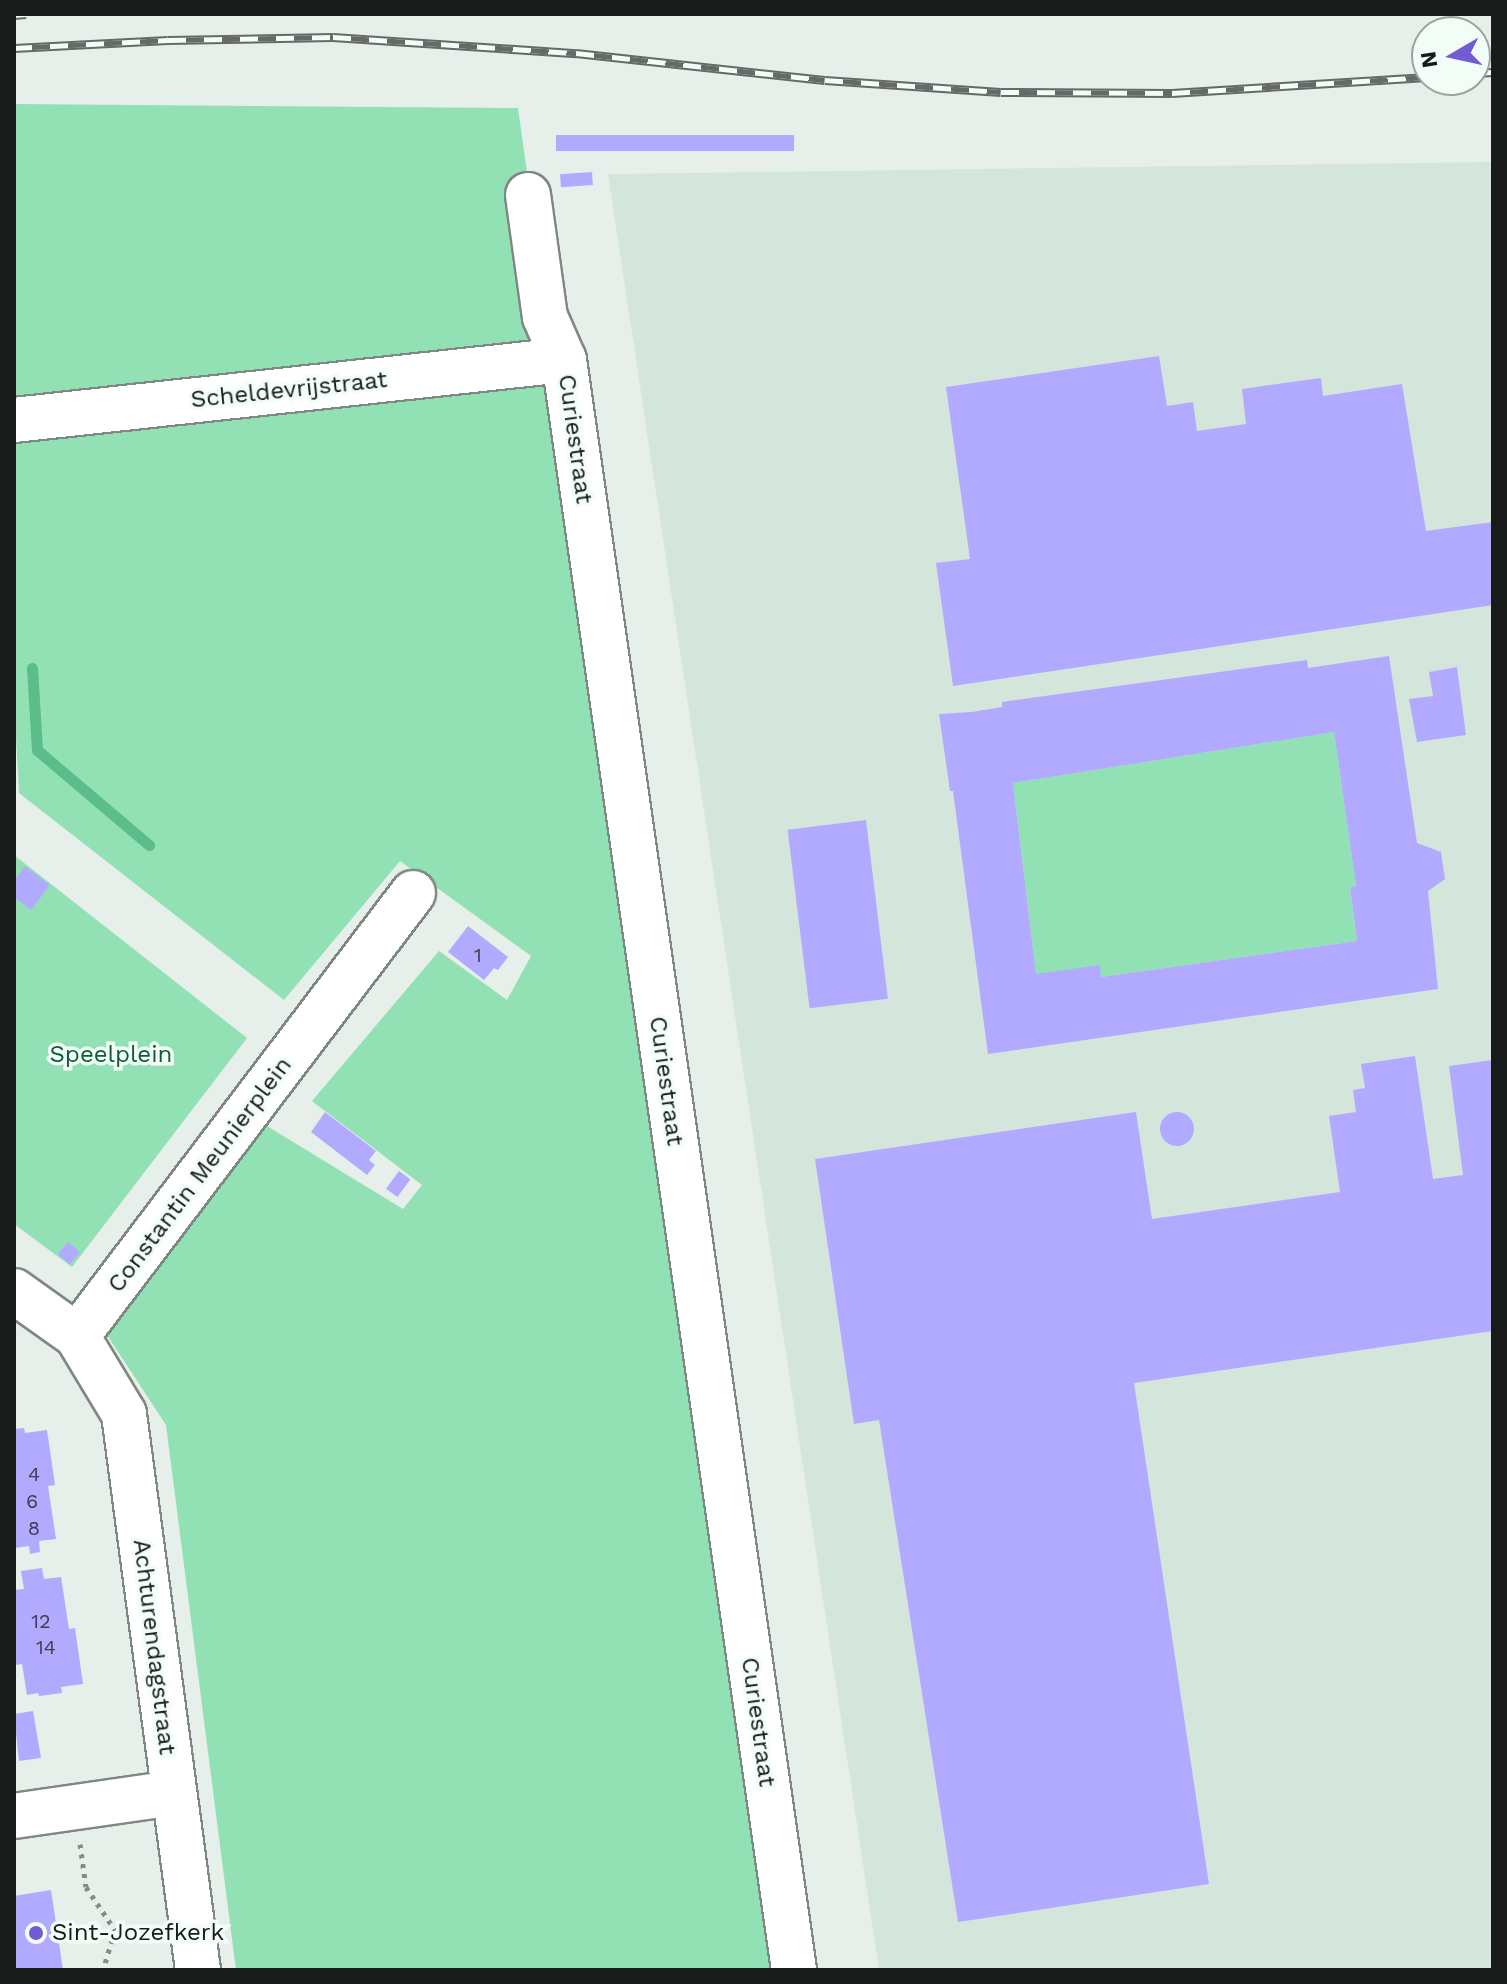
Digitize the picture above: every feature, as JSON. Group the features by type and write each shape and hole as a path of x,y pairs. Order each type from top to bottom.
{"street":[{"name":"Curiestraat","path":"528,195 545,317 564,360 794,1970"},
{"name":"Scheldevrijstraat","path":"14,420 564,360"},
{"name":"Constantin Meunierplein","path":"77,1336 413,893"},
{"path":"14,1291 77,1336"},
{"name":"Achturendagstraat","path":"77,1336 124,1414 198,1970"},
{"path":"14,1816 173,1793"}],"path":[{"path":"75,1807 86,1887 115,1930 103,1970"}],"shaded area":[{"path":"1493,162 1493,1970 879,1970 608,174"}],"green space":[{"path":"14,104 518,108 778,1970 236,1970 166,1425 105,1332 262,1123 403,1209 422,1185 312,1101 439,951 507,1000 531,956 400,861 284,1000 19,793 14,701"},
{"path":"1334,732 1356,886 1350,888 1357,941 1101,977 1036,974 1013,783"},
{"name":"Speelplein","path":"14,855 247,1038 72,1267 14,1224"}],"building":[{"path":"556,135 794,135 794,151 556,151"},
{"path":"592,172 593,185 561,187 560,174"},
{"path":"1159,356 1167,406 1193,402 1197,431 1246,424 1242,389 1321,378 1323,396 1402,384 1426,531 1493,522 1493,605 953,686 936,563 970,559 946,387"},
{"path":"1389,656 1417,843 1441,852 1445,879 1428,891 1438,989 988,1054 953,791 950,791 939,714 972,712 1002,707 1002,702 1307,660 1308,668","holes":["1334,732 1356,886 1350,888 1357,941 1101,977 1100,965 1036,974 1013,783"]},
{"path":"1457,667 1466,735 1417,742 1409,699 1433,696 1429,672"},
{"path":"866,820 888,999 810,1008 788,830"},
{"path":"25,866 50,885 31,910 14,897 14,881"},
{"path":"468,926 508,957 498,970 494,968 484,980 448,952"},
{"path":"1415,1056 1433,1179 1463,1175 1449,1066 1493,1060 1493,1331 1134,1383 1209,1884 958,1922 879,1420 854,1424 815,1159 1136,1112 1152,1219 1340,1192 1329,1116 1356,1112 1353,1090 1365,1088 1361,1064"},
{"path":"325,1112 376,1151 369,1160 375,1165 367,1175 311,1132"},
{"path":"1177,1112 1189,1117 1194,1129 1189,1141 1177,1146 1165,1141 1160,1129 1165,1117"},
{"path":"399,1171 410,1179 397,1197 386,1189"},
{"path":"68,1242 80,1252 70,1265 58,1254"},
{"path":"24,1428 25,1433 47,1430 55,1485 48,1486 56,1539 39,1541 40,1552 30,1554 29,1546 14,1548 14,1429"},
{"path":"42,1568 44,1579 61,1577 69,1629 75,1628 83,1684 61,1687 62,1693 39,1696 38,1693 27,1695 22,1664 14,1665 14,1590 24,1589 21,1571"},
{"path":"33,1711 41,1758 19,1761 14,1714"},
{"name":"Sint-Jozefkerk","path":"51,1890 63,1970 14,1970 14,1896"}],"waterway":[{"path":"32,668 37,750 149,845"}],"railway":[{"path":"14,15 26,14"},
{"path":"14,48 168,40 333,37 576,53 825,80 1001,92 1172,93 1411,78"}],"place":[{"name":"Sint-Jozefkerk","path":"36,1933"}]}
